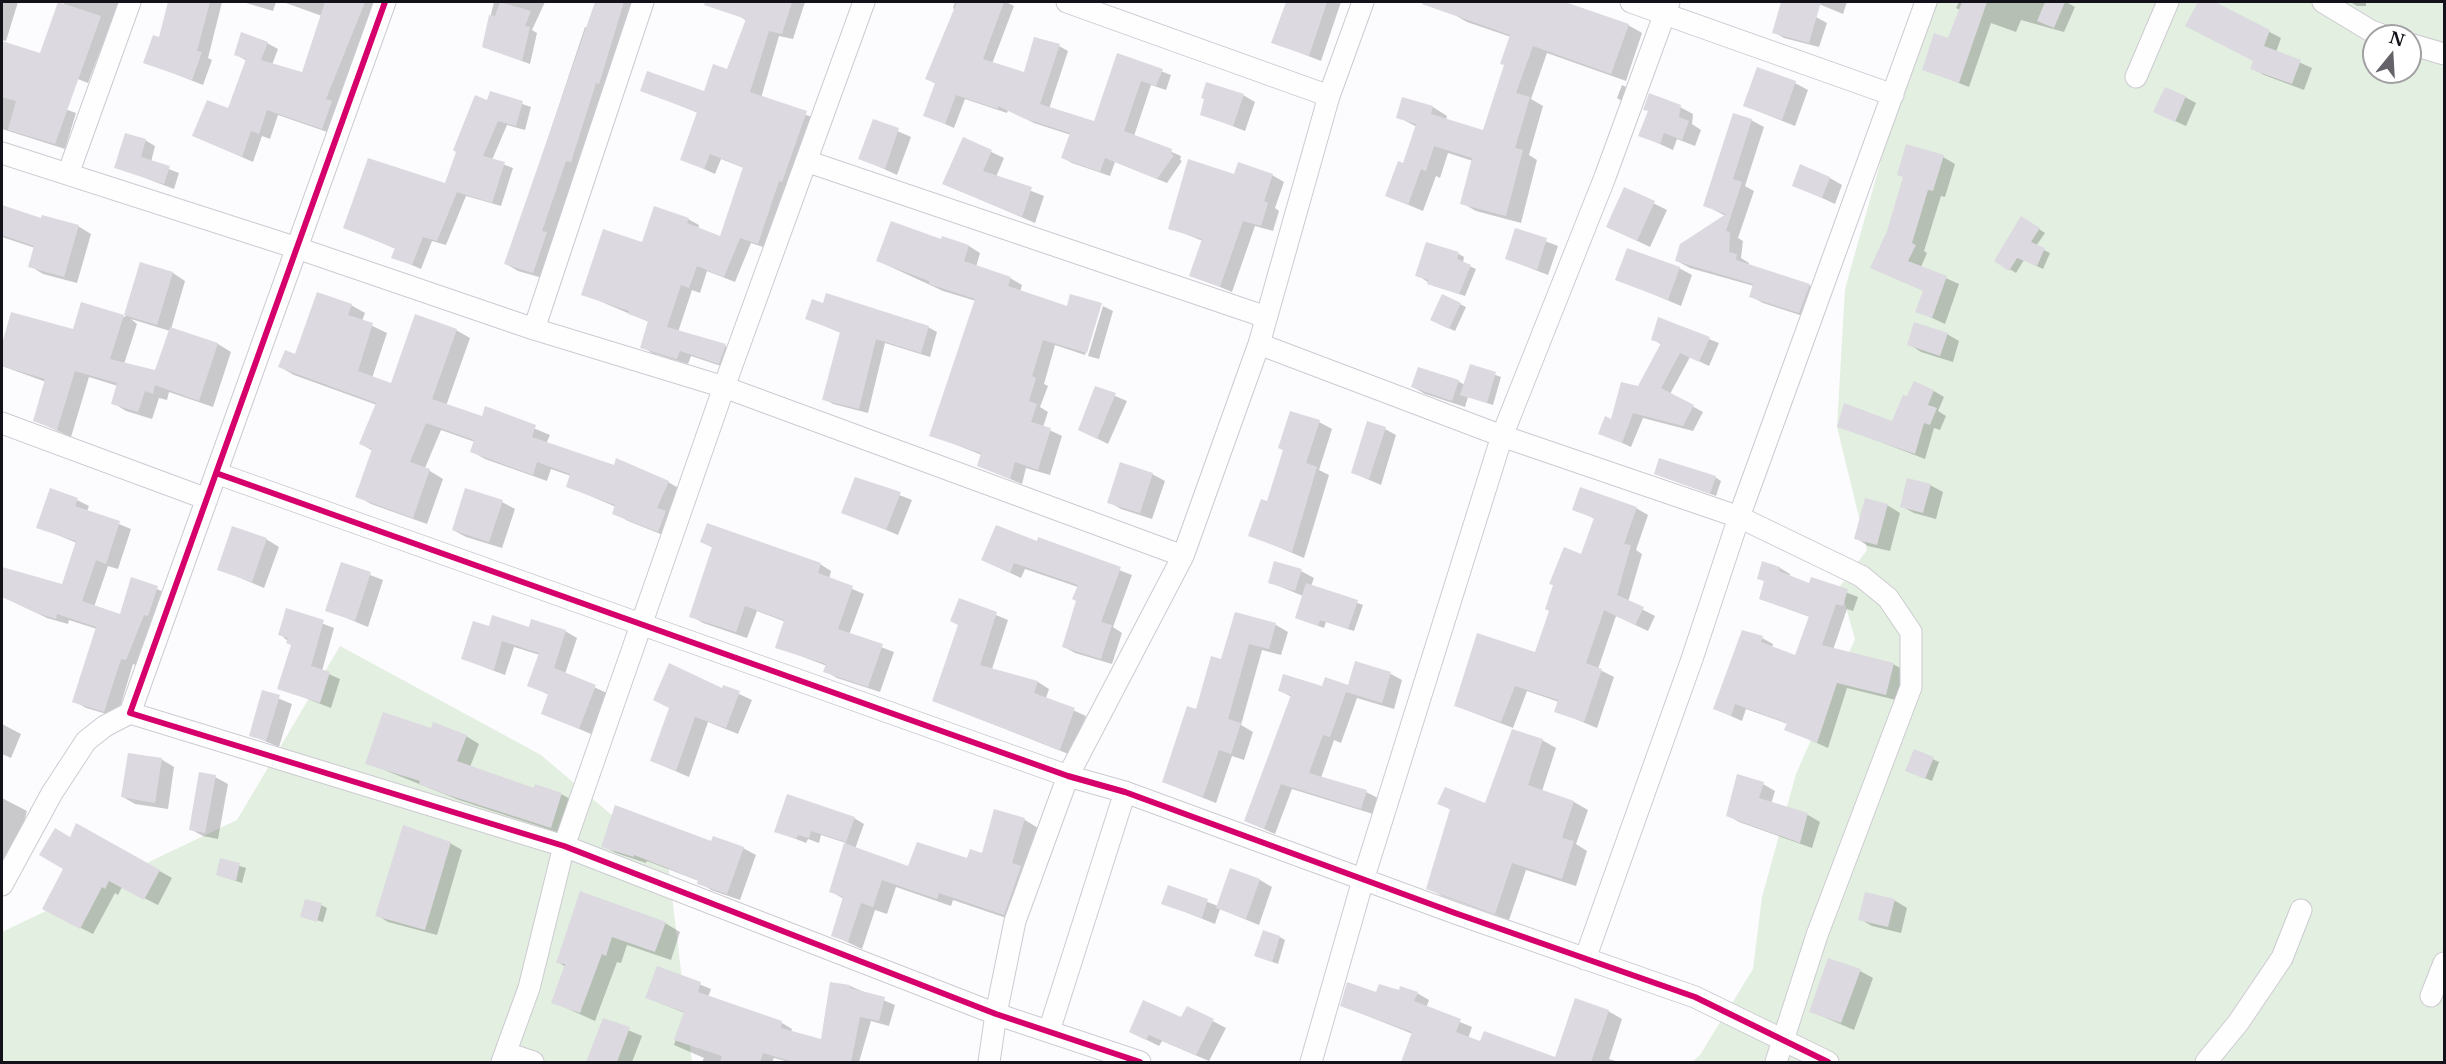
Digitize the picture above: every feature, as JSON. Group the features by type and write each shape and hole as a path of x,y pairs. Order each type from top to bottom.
{"street":[{"path":"68,174 130,2"},
{"path":"2,885 52,792 86,741 105,726 130,713 385,2"},
{"path":"534,329 643,2"},
{"path":"533,1062 504,1058 529,988 564,846 724,387 864,2"},
{"path":"1067,2 1094,6 1329,96"},
{"path":"989,1062 996,1014 1015,921 1068,776 1183,556 1259,345 1329,96 1363,2"},
{"path":"1631,2 1667,7 1893,95"},
{"path":"1585,959 1692,659 1739,517 1926,2"},
{"path":"2136,77 2168,2"},
{"path":"2322,2 2362,26"},
{"path":"1311,1062 1363,880 1502,436 1605,177 1667,7"},
{"path":"2422,47 2445,54"},
{"path":"2,153 297,248 534,329 724,387 1183,556"},
{"path":"806,161 1266,317"},
{"path":"1259,345 1502,436 1739,517 1861,576 1888,598 1911,632 1911,687 1817,935 1776,1062"},
{"path":"2,423 207,499"},
{"path":"216,473 1068,776 1125,792 1363,880 1695,997 1828,1062"},
{"path":"130,713 564,846 996,1014 1140,1062"},
{"path":"1048,1031 1125,792"},
{"path":"2206,1062 2238,1023 2282,958 2301,910"},
{"path":"2431,996 2445,963"}],"green space":[{"path":"1920,2 2444,2 2444,1062 1692,1062 1700,1055 1753,969 1762,897 1796,774 1855,639 1840,586 1867,550 1837,427 1845,289 1922,13"},
{"path":"340,646 541,755 668,863 692,1062 2,1062 2,932 237,820"}],"building":[{"path":"58,2 101,16 55,144 8,130 16,101 2,97 2,41 40,53"},
{"path":"168,2 210,2 197,51 202,52 192,80 143,63 153,35 159,37"},
{"path":"325,2 365,2 326,99 332,101 322,129 267,110 259,134 251,131 242,157 192,136 207,100 228,108 246,59 234,55 241,32 268,42 261,60 302,72"},
{"path":"500,2 531,11 525,26 530,27 522,61 482,47 489,15 495,16"},
{"path":"595,2 624,2 599,84 596,83 571,162 566,161 542,231 547,232 533,273 504,264"},
{"path":"705,2 792,2 782,34 769,31 750,92 807,111 782,182 779,181 758,244 740,238 724,277 697,266 689,288 681,285 667,327 726,344 719,364 680,351 677,359 640,348 648,321 628,314 629,311 581,295 603,229 642,242 654,206 689,218 687,223 720,236 743,167 710,154 704,169 680,160 697,112 640,91 647,71 704,91 713,64 727,69 746,19 704,5"},
{"path":"957,2 1004,2 983,59 1024,72 1034,37 1060,44 1040,104 1094,121 1117,53 1163,69 1156,86 1141,81 1124,131 1172,149 1171,154 1174,155 1157,179 1105,158 1100,172 1061,158 1070,133 1023,118 998,106 998,109 956,95 945,124 923,116 935,83 925,79"},
{"path":"1286,2 1327,2 1309,56 1271,43"},
{"path":"1423,2 1565,2 1629,24 1611,74 1533,46 1516,93 1530,97 1515,148 1523,150 1506,216 1460,204 1472,158 1434,146 1426,171 1421,169 1408,205 1385,196 1398,161 1403,163 1416,124 1396,118 1402,97 1433,106 1431,114 1483,130 1504,65 1500,64 1510,35 1422,4"},
{"path":"1781,2 1821,2 1809,43 1772,33"},
{"path":"1962,2 1987,2 1959,83 1922,70 1934,33 1948,38"},
{"path":"2045,2 2065,2 2054,28 2037,21"},
{"path":"2198,2 2215,2 2270,30 2264,46 2301,60 2292,84 2250,69 2253,61 2185,26"},
{"path":"1757,67 1796,81 1782,120 1743,106"},
{"path":"1206,82 1244,94 1233,126 1200,115 1204,99 1201,98"},
{"path":"2165,87 2186,96 2175,122 2153,112"},
{"path":"490,91 523,101 516,126 498,121 483,156 505,162 492,203 457,192 437,241 423,237 412,265 391,258 395,248 343,228 368,158 445,183 456,152 453,150 475,95 487,100"},
{"path":"1649,93 1681,105 1679,117 1689,121 1682,140 1664,133 1660,144 1638,136 1648,111 1643,110"},
{"path":"1733,113 1752,119 1733,179 1742,182 1726,231 1730,232 1729,252 1737,254 1736,260 1810,284 1799,313 1749,297 1753,284 1675,261 1680,244 1726,214 1703,206"},
{"path":"873,119 899,128 885,169 858,159"},
{"path":"125,133 146,139 141,157 170,166 164,184 114,168"},
{"path":"963,137 992,150 983,171 1032,187 1022,217 942,184"},
{"path":"1906,144 1944,155 1933,191 1928,190 1912,243 1916,245 1908,261 1947,276 1932,318 1915,312 1923,291 1870,268 1887,231 1903,177 1897,175"},
{"path":"1188,159 1234,174 1238,162 1273,174 1264,201 1268,203 1261,226 1243,221 1220,287 1189,276 1202,239 1168,229"},
{"path":"1800,164 1830,177 1822,198 1792,186"},
{"path":"1624,187 1655,201 1637,241 1606,227"},
{"path":"2,205 41,218 42,215 79,225 64,277 28,267 34,246 2,235"},
{"path":"2021,216 2040,228 2031,242 2045,248 2037,266 2017,258 2009,271 1994,261"},
{"path":"891,221 941,239 942,236 969,245 964,261 1011,277 1008,286 1067,306 1070,294 1102,303 1087,353 1043,340 1032,376 1036,378 1029,401 1037,404 1031,422 1051,428 1038,470 1015,462 1010,479 977,466 981,453 929,436 975,299 929,284 929,281 876,261"},
{"path":"1515,228 1547,238 1537,270 1505,259"},
{"path":"1426,242 1459,252 1457,259 1471,265 1459,294 1427,284 1428,280 1415,276"},
{"path":"1627,248 1680,267 1668,300 1615,280"},
{"path":"140,262 173,272 157,325 124,315"},
{"path":"317,292 352,304 348,315 373,323 358,371 391,383 415,314 457,329 432,399 482,416 485,406 536,425 532,437 614,465 616,458 669,481 657,508 666,511 658,532 612,514 615,505 566,487 570,474 537,462 533,475 470,452 474,440 426,423 410,462 430,469 413,518 355,497 372,449 359,444 376,403 278,367 285,350 295,354"},
{"path":"826,293 929,326 921,353 876,339 859,409 822,400 840,332 805,319 812,299 823,303"},
{"path":"1442,294 1461,303 1449,329 1430,320"},
{"path":"81,302 124,315 110,359 155,370 170,327 218,343 199,401 155,385 153,394 145,391 138,412 111,404 117,383 75,371 57,430 33,421 45,379 2,366 2,344 11,312 73,329"},
{"path":"1658,317 1710,337 1699,362 1680,353 1661,388 1694,405 1683,426 1633,413 1622,443 1598,434 1605,416 1611,419 1621,382 1638,386 1661,343 1651,340"},
{"path":"1914,322 1948,333 1940,356 1907,345"},
{"path":"1470,364 1496,372 1487,403 1460,395"},
{"path":"1418,367 1459,380 1452,401 1411,387"},
{"path":"1914,381 1934,390 1928,405 1937,408 1930,425 1924,423 1915,454 1837,427 1844,403 1892,421 1903,395 1907,396"},
{"path":"1095,386 1116,393 1097,439 1078,430"},
{"path":"1290,411 1320,420 1306,463 1317,467 1292,552 1248,536 1261,499 1267,501 1283,450 1278,448"},
{"path":"1367,421 1386,427 1369,479 1351,473"},
{"path":"1659,458 1716,476 1710,494 1654,474"},
{"path":"1120,462 1153,473 1140,513 1107,503"},
{"path":"855,477 901,492 886,530 841,513"},
{"path":"1907,478 1931,484 1923,513 1900,507"},
{"path":"1580,487 1637,507 1624,544 1631,545 1617,595 1644,607 1635,625 1604,610 1586,663 1602,669 1584,722 1554,712 1558,700 1515,686 1501,722 1454,706 1477,633 1535,652 1549,611 1545,609 1553,585 1549,584 1564,547 1581,554 1594,518 1572,510"},
{"path":"50,488 78,498 75,506 120,521 106,564 96,560 82,601 120,614 131,577 158,586 148,616 144,615 126,660 121,659 104,712 72,702 96,627 57,614 56,619 34,612 2,597 2,567 62,584 76,541 36,528"},
{"path":"465,488 503,500 489,542 452,530"},
{"path":"1865,498 1888,504 1877,545 1854,539"},
{"path":"707,523 821,563 818,573 853,586 838,629 883,644 868,687 823,672 826,664 775,648 784,620 745,606 736,632 689,617 712,547 700,542"},
{"path":"996,525 1037,541 1038,537 1121,567 1101,622 1112,625 1101,659 1062,647 1076,601 1072,599 1078,585 1014,563 1010,573 981,560"},
{"path":"232,526 267,538 252,582 217,570"},
{"path":"1274,561 1302,569 1295,591 1268,583"},
{"path":"1762,561 1780,567 1779,571 1809,583 1811,577 1848,589 1843,606 1836,604 1822,645 1894,663 1886,695 1837,683 1817,743 1784,730 1787,723 1735,704 1731,716 1713,709 1742,630 1763,636 1761,642 1795,655 1809,616 1759,599 1764,581 1757,579"},
{"path":"341,562 371,572 355,621 325,611"},
{"path":"1306,583 1358,600 1348,629 1320,620 1318,626 1295,618"},
{"path":"959,598 997,612 980,665 1038,681 1034,693 1075,708 1060,750 932,701 958,625 950,621"},
{"path":"286,608 324,620 311,666 330,672 320,703 277,689 291,645 286,643 288,638 278,635"},
{"path":"1235,612 1276,623 1269,649 1249,644 1228,719 1241,723 1231,754 1219,750 1203,797 1162,782 1187,706 1196,709 1211,656 1221,659"},
{"path":"492,615 529,627 531,619 566,630 554,668 596,685 579,729 541,714 548,694 527,686 539,653 502,641 494,670 461,659 473,621 489,626"},
{"path":"1355,661 1391,672 1382,703 1346,692 1330,737 1323,735 1309,773 1367,790 1361,809 1281,784 1264,829 1244,821 1291,695 1278,691 1283,674 1322,686 1325,677 1348,685"},
{"path":"669,663 722,688 723,685 740,691 726,728 695,717 676,771 650,761 669,708 653,700"},
{"path":"262,690 280,695 266,741 249,736"},
{"path":"383,712 431,728 433,722 467,735 457,761 534,788 535,784 562,793 551,828 445,794 419,784 420,781 365,764"},
{"path":"1512,729 1543,739 1528,785 1574,801 1562,838 1574,841 1562,879 1512,863 1495,914 1426,889 1450,809 1437,804 1445,787 1485,803"},
{"path":"1914,749 1934,757 1925,779 1905,771"},
{"path":"128,753 162,758 155,803 121,797"},
{"path":"199,772 216,775 205,833 189,830"},
{"path":"1737,774 1764,782 1759,798 1808,813 1800,843 1726,816"},
{"path":"787,794 855,817 846,842 811,831 809,838 798,835 796,839 774,832"},
{"path":"615,805 711,841 713,836 744,847 727,894 697,884 698,880 634,855 634,857 601,847"},
{"path":"994,809 1025,818 1012,863 1021,866 1004,915 939,893 937,899 882,880 873,907 861,903 848,942 831,936 843,897 829,892 844,843 908,866 917,842 967,858 970,849 982,853"},
{"path":"76,823 160,870 144,900 109,881 105,889 102,887 80,929 42,909 63,869 39,855 55,828 70,837"},
{"path":"403,825 451,842 425,930 375,916"},
{"path":"220,858 240,863 236,881 216,875"},
{"path":"1230,868 1260,879 1246,919 1216,908"},
{"path":"1168,885 1208,899 1202,918 1161,904"},
{"path":"580,891 666,922 655,952 612,937 606,956 602,954 580,1013 551,1003 565,964 556,963"},
{"path":"1865,892 1895,899 1888,927 1858,920"},
{"path":"305,899 322,903 317,922 300,917"},
{"path":"1263,930 1280,936 1272,962 1254,956"},
{"path":"1828,958 1861,969 1841,1023 1809,1012"},
{"path":"657,966 701,982 698,992 782,1021 781,1028 821,1039 830,982 850,985 850,988 885,997 879,1021 860,1017 851,1062 794,1062 763,1053 760,1062 720,1062 722,1056 674,1040 684,1012 645,998"},
{"path":"1347,982 1376,992 1379,984 1399,990 1400,986 1418,992 1414,1001 1461,1019 1456,1032 1480,1041 1484,1031 1555,1057 1575,998 1609,1010 1591,1062 1401,1062 1412,1032 1340,1006"},
{"path":"1143,1000 1181,1017 1187,1006 1214,1019 1196,1055 1149,1035 1146,1040 1129,1032"},
{"path":"603,1018 630,1027 617,1062 586,1062"}],"cycle path":[{"path":"385,2 130,713 564,846 996,1014 1140,1062"},
{"path":"216,473 1068,776 1125,792 1455,913 1695,997 1828,1062"}]}
